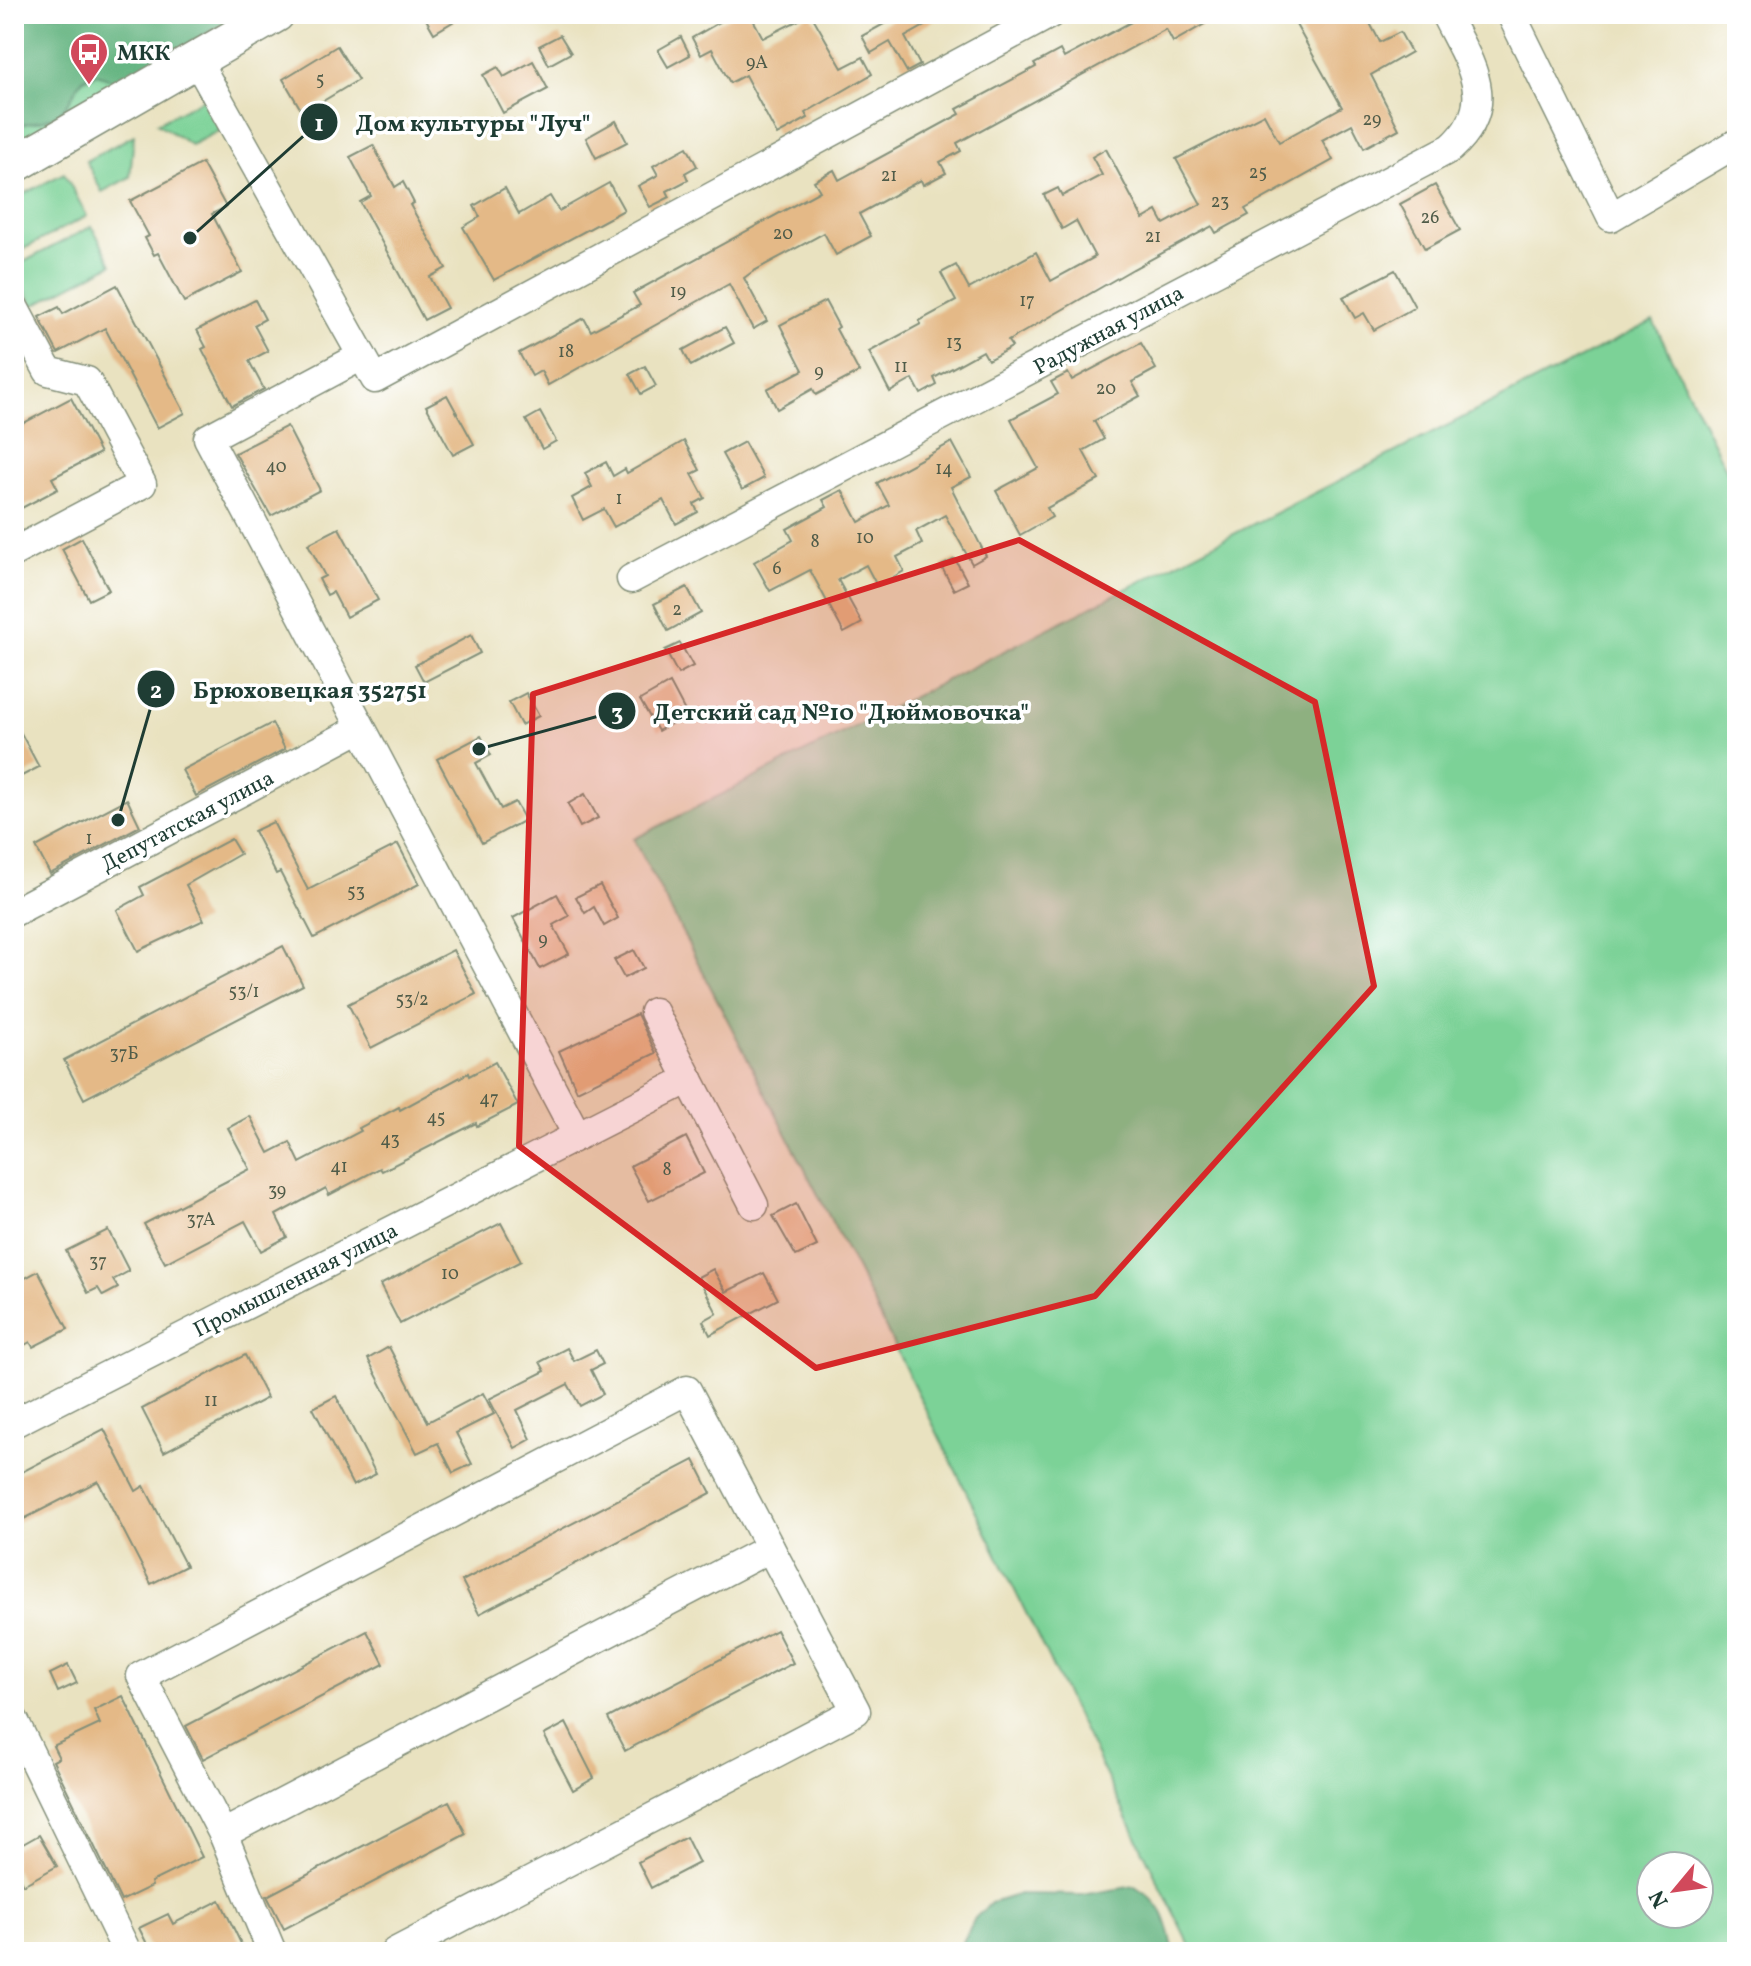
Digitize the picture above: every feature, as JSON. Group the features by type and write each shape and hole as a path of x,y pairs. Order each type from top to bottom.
{"main road":[{"path":"14,165 276,14"}],"street":[{"path":"197,61 375,379 1050,14"},
{"name":"Радужная улица","path":"631,579 1451,148 1473,124 1479,94 1474,73 1445,14"},
{"path":"1511,14 1611,217 1737,143"},
{"path":"14,307 48,371 87,381 142,484 14,552"},
{"path":"362,356 208,438 577,1135"},
{"name":"Депутатская улица","path":"14,912 361,728"},
{"path":"654,1012 754,1205"},
{"name":"Промышленная улица","path":"14,1423 689,1079"},
{"path":"272,1952 223,1834 141,1676 687,1390 856,1711 395,1952"},
{"path":"223,1834 770,1548"},
{"path":"14,1720 127,1952"}],"highlighted area":[{"path":"1019,540 1315,702 1374,986 1095,1296 816,1368 519,1146 533,694"}],"green space":[{"path":"14,14 240,14 119,84 104,76 93,74 86,77 57,114 42,121 14,126"},
{"path":"101,73 119,84 14,144 14,126 43,120 71,99 74,88 84,79"},
{"path":"205,98 222,129 191,145 157,123"},
{"path":"134,135 130,177 102,192 86,161"},
{"path":"64,173 87,216 14,254 14,199"},
{"path":"92,226 112,264 33,306 14,267"},
{"path":"1653,321 1737,491 1737,1952 1193,1952 859,1274 634,839"},
{"path":"1135,1886 1152,1899 1163,1914 1174,1952 958,1952 975,1918 991,1903 1020,1894 1081,1895"}],"building":[{"path":"423,14 466,14 434,33"},
{"path":"734,14 750,14 763,38 811,14 842,68 863,57 872,74 805,113 808,118 777,135 745,75 730,83 712,49 701,55 692,38"},
{"path":"902,14 946,14 905,37 920,65 907,72 890,42 871,53 862,36"},
{"path":"1146,14 1222,14 1173,42 1166,29 957,143 961,151 940,162 946,173 923,185 921,180 859,214 871,236 836,255 824,233 752,272 744,278 767,321 753,329 729,284 548,385 541,371 532,376 519,353 584,318 591,331 640,305 633,293 820,191 814,181 834,170 839,180 960,114 957,109 1036,67 1034,64 1060,50 1064,58"},
{"path":"1290,14 1365,14 1380,42 1400,32 1411,52 1371,75 1399,129 1364,148 1352,124 1322,140 1333,160 1245,209 1249,215 1216,233 1212,226 1133,269 1008,341 1012,347 988,360 983,351 934,378 937,385 921,394 913,379 890,392 869,352 956,301 941,273 956,265 969,289 1036,252 1051,281 1095,257 1076,221 1062,229 1044,195 1058,188 1062,196 1102,175 1092,157 1106,149 1143,219 1157,211 1164,224 1201,204 1176,159 1264,114 1279,142 1342,107"},
{"path":"560,35 571,53 549,65 539,46"},
{"path":"681,37 690,55 668,67 658,50"},
{"path":"337,46 358,80 303,113 283,79"},
{"path":"533,61 548,89 503,113 483,75 498,67 504,77"},
{"path":"616,121 627,142 596,158 586,138"},
{"path":"373,145 395,187 403,182 414,203 410,205 446,268 430,277 447,308 424,320 360,202 371,196 350,157"},
{"path":"687,147 697,166 685,173 688,180 667,191 670,197 650,207 638,186 658,175 653,166"},
{"path":"202,163 226,207 212,214 242,272 184,302 158,253 154,255 145,238 149,236 130,201"},
{"path":"609,183 624,210 494,280 463,227 480,217 474,206 505,188 519,214 550,196 559,211"},
{"path":"1435,185 1460,230 1425,249 1400,204"},
{"path":"1395,270 1415,307 1374,330 1364,313 1355,318 1343,297"},
{"path":"117,285 185,413 157,428 105,328 58,353 39,317 59,307 63,314"},
{"path":"255,300 265,319 254,325 268,351 249,361 264,389 232,406 202,349 206,347 197,330"},
{"path":"825,301 859,372 816,395 813,389 777,409 767,389 803,370 780,325"},
{"path":"725,327 734,343 691,366 683,350"},
{"path":"1141,343 1156,369 1132,382 1140,396 1094,421 1104,439 1083,451 1099,480 1047,508 1052,517 1020,535 996,491 1038,468 1011,419 1058,394 1051,382 1068,373 1072,380"},
{"path":"645,366 656,386 641,394 630,374"},
{"path":"447,395 474,444 453,455 426,406"},
{"path":"71,398 100,453 52,478 58,489 14,512 14,428"},
{"path":"540,412 556,441 542,449 526,420"},
{"path":"287,426 320,490 271,516 235,453"},
{"path":"684,441 700,470 692,474 705,498 694,504 698,512 676,524 663,500 614,527 604,509 583,520 572,498 592,487 585,473 606,462 613,476 625,469 627,473"},
{"path":"744,442 764,478 742,490 722,454"},
{"path":"952,442 971,477 951,487 986,556 972,564 945,515 916,531 922,544 897,557 904,571 877,586 866,565 838,580 862,623 844,633 810,570 770,591 754,562 793,540 787,529 827,507 823,500 842,490 859,522 889,505 877,483"},
{"path":"339,528 378,600 346,617 333,592 327,595 319,579 325,576 308,544"},
{"path":"82,538 109,590 89,600 62,549"},
{"path":"955,559 968,583 954,590 941,566"},
{"path":"687,587 701,613 668,631 654,604"},
{"path":"471,635 480,653 424,682 415,665"},
{"path":"680,643 693,666 678,674 665,650"},
{"path":"670,683 687,715 658,731 640,700"},
{"path":"526,693 539,716 521,725 509,702"},
{"path":"14,720 39,767 14,780"},
{"path":"272,723 285,749 196,796 182,770"},
{"path":"481,736 491,755 476,763 501,809 515,802 525,820 482,843 437,759"},
{"path":"585,794 598,818 580,827 568,804"},
{"path":"127,799 140,826 50,874 36,847"},
{"path":"273,822 308,890 398,844 419,884 314,938 280,872 276,874 254,831"},
{"path":"231,839 240,854 186,885 204,920 138,951 117,910 144,895 140,887"},
{"path":"600,885 618,918 604,926 594,907 585,913 576,897"},
{"path":"557,894 569,916 553,925 569,954 540,969 513,918"},
{"path":"283,946 303,985 84,1099 64,1060"},
{"path":"453,950 476,994 371,1048 348,1004"},
{"path":"634,950 644,968 624,978 614,960"},
{"path":"637,1014 656,1053 577,1091 559,1051"},
{"path":"495,1062 518,1105 382,1171 380,1168 329,1195 326,1188 276,1215 287,1237 261,1251 245,1221 165,1263 144,1224 250,1169 228,1128 250,1116 269,1153 290,1142 300,1163 399,1107 400,1110"},
{"path":"686,1137 704,1173 649,1201 630,1166"},
{"path":"796,1204 817,1246 796,1256 773,1216"},
{"path":"501,1223 521,1261 400,1324 380,1285"},
{"path":"108,1230 129,1271 113,1280 118,1288 103,1296 98,1288 88,1293 66,1251"},
{"path":"713,1269 726,1292 764,1273 778,1299 710,1335 703,1321 717,1313 698,1277"},
{"path":"38,1271 68,1329 33,1347 30,1342 14,1351 14,1284"},
{"path":"389,1347 428,1422 483,1393 494,1414 456,1433 472,1464 453,1473 438,1443 417,1453 368,1359"},
{"path":"567,1348 574,1361 596,1350 603,1364 591,1370 603,1394 580,1406 568,1384 517,1410 531,1439 515,1448 489,1399 545,1371 540,1362"},
{"path":"245,1355 267,1398 164,1452 142,1409"},
{"path":"336,1396 376,1474 353,1486 313,1408"},
{"path":"104,1429 136,1491 144,1486 186,1566 151,1584 98,1481 14,1524 14,1476"},
{"path":"694,1460 711,1493 479,1614 462,1581"},
{"path":"776,1630 793,1663 625,1751 608,1718"},
{"path":"367,1631 384,1664 203,1759 186,1726"},
{"path":"68,1665 77,1683 58,1692 50,1674"},
{"path":"123,1696 202,1857 121,1901 53,1761 59,1758 53,1746 100,1724 94,1710"},
{"path":"566,1723 594,1778 573,1790 544,1735"},
{"path":"449,1801 466,1834 284,1929 267,1896"},
{"path":"39,1835 57,1866 23,1885 14,1868 14,1849"},
{"path":"686,1837 699,1863 651,1888 638,1862"},
{"path":"220,1900 245,1952 151,1952 139,1928 168,1914 173,1924"}],"place":[{"name":"МКК","path":"89,86"},
{"name":"Дом культуры \"Луч\"","path":"190,238"},
{"name":"Детский сад №10 \"Дюймовочка\"","path":"479,749"},
{"name":"Брюховецкая 352751","path":"118,820"}]}
